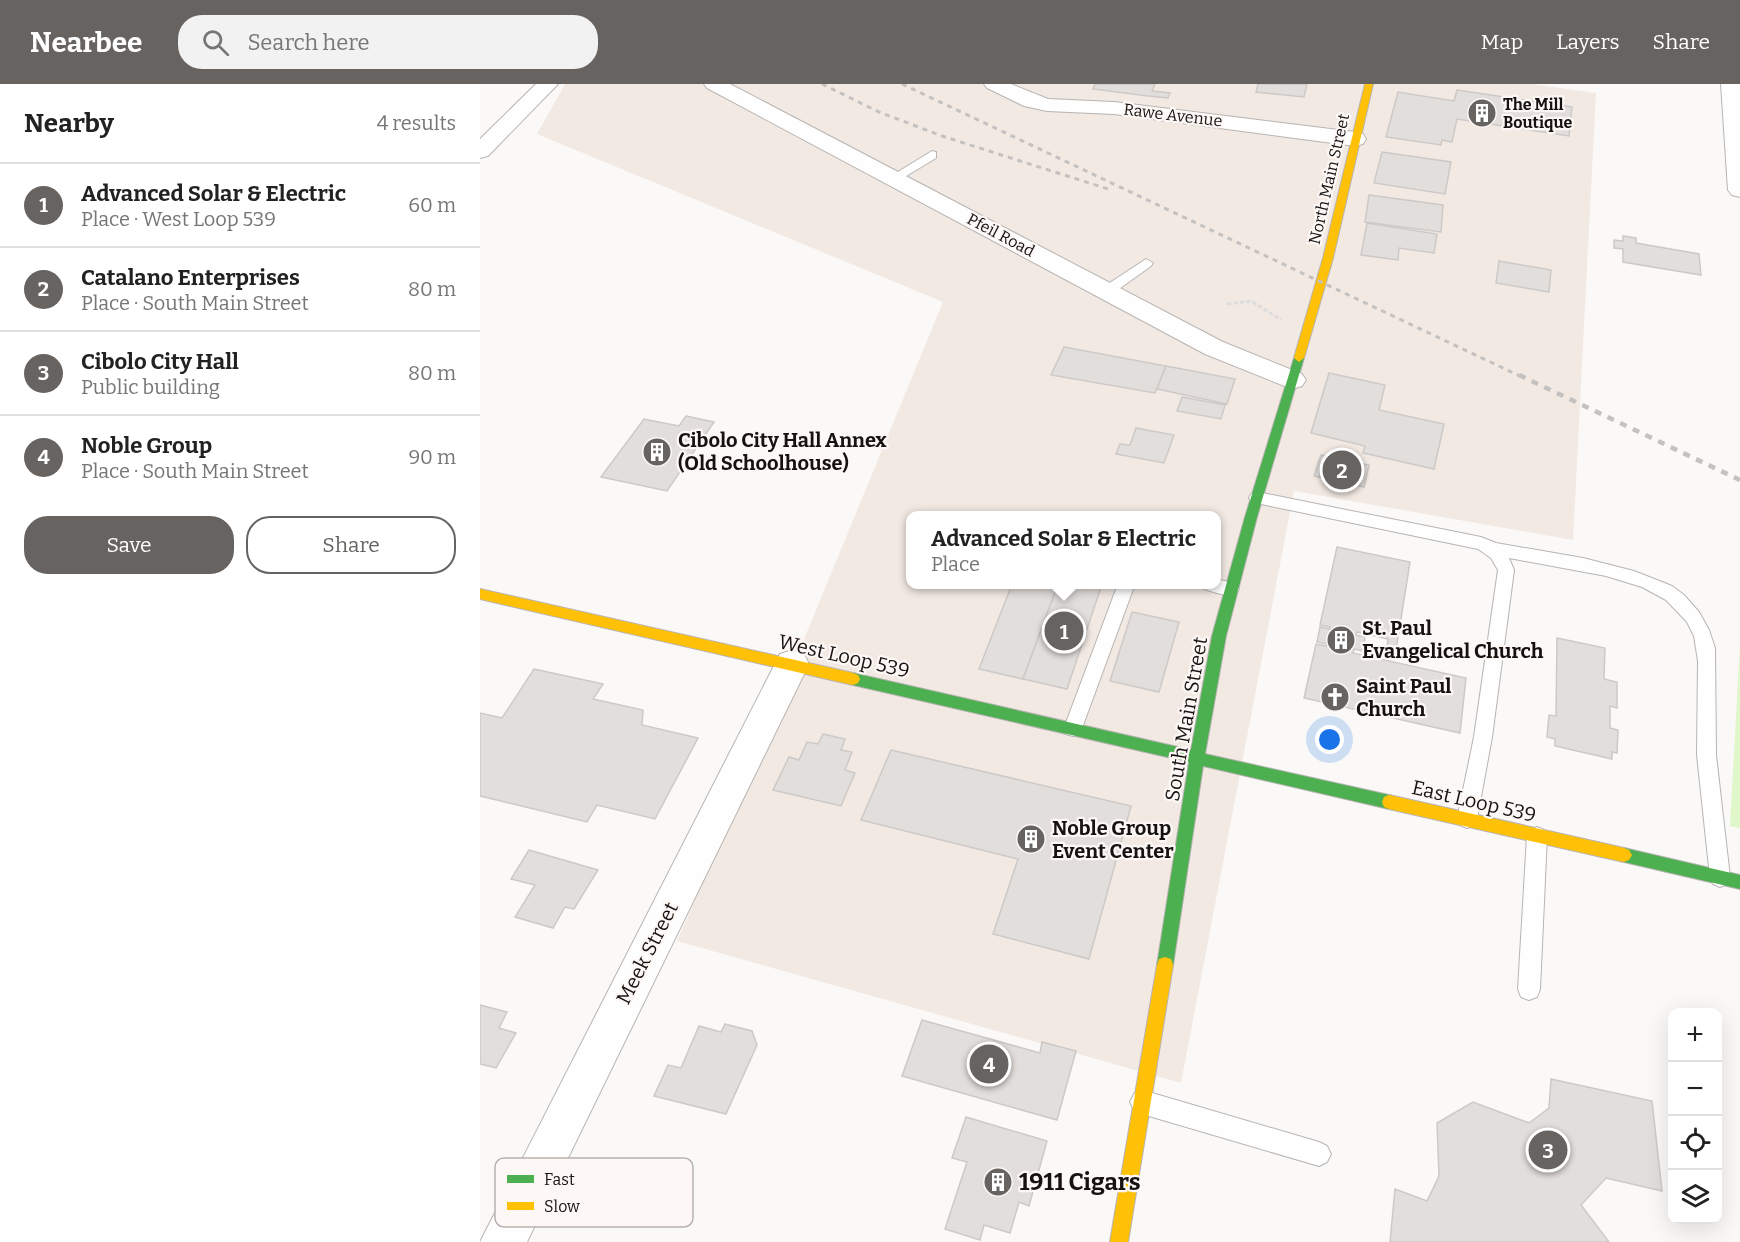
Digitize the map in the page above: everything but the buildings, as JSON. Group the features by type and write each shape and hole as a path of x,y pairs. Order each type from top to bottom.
{"street":[{"path":"480,151 548,84"},
{"name":"Pfeil Road","path":"714,84 1214,348 1292,380"},
{"name":"Rawe Avenue","path":"994,84 1032,101 1047,105 1073,104 1354,139"},
{"path":"1073,104 1083,84"},
{"name":"North Main Street","path":"1322,282 1354,139 1369,84"},
{"path":"1731,84 1740,190"},
{"path":"480,125 504,129"},
{"name":"South Main Street","path":"1119,1242 1199,757 1205,702 1230,589 1322,282"},
{"name":"West Loop 539","path":"480,594 1199,757"},
{"name":"Meek Street","path":"545,1158 792,664"},
{"name":"East Loop 539","path":"1199,757 1740,882"},
{"name":"Meek Street","path":"503,1242 510,1227"}],"lane":[{"path":"894,178 932,155"},
{"path":"1107,291 1146,263"},
{"path":"1257,498 1481,543 1494,549 1619,574 1669,592 1695,620 1703,636 1707,662 1708,769 1720,877"},
{"path":"1467,819 1483,737 1506,570 1502,558 1494,549"},
{"path":"1221,587 1230,589"},
{"path":"1073,728 1125,589"},
{"path":"1529,989 1537,836"},
{"path":"1142,1102 1319,1154"}],"path":[{"path":"1227,303 1245,298 1258,301 1284,322"}],"shaded area":[{"path":"565,84 1531,84 1596,93 1573,540 1294,491 1181,1083 677,941 712,862 943,302 537,134"}],"green space":[{"path":"1740,643 1740,828 1730,826"}],"railway":[{"path":"822,84 879,112 942,136 1108,189"},
{"path":"902,84 1522,377"},
{"path":"1519,375 1740,480"}],"traffic: fast":[{"path":"1165,965 1207,696 1219,636 1251,517 1299,358"},
{"path":"853,679 1389,802"},
{"path":"1624,855 1740,882"}],"traffic: slow":[{"path":"1299,358 1328,258 1369,84"},
{"path":"480,594 853,679"},
{"path":"1389,802 1624,855"},
{"path":"1119,1242 1165,965"}],"place":[{"name":"The Mill Boutique","path":"1482,113"},
{"name":"Cibolo City Hall Annex (Old Schoolhouse)","path":"657,452"},
{"name":"Catalano Enterprises","path":"1342,470"},
{"name":"Advanced Solar & Electric","path":"1064,631"},
{"name":"St. Paul Evangelical Church","path":"1341,640"},
{"name":"Saint Paul Church","path":"1335,697"},
{"name":"Noble Group Event Center","path":"1031,839"},
{"name":"Noble Group","path":"989,1064"},
{"name":"Cibolo City Hall","path":"1548,1150"},
{"name":"1911 Cigars","path":"998,1182"}]}
